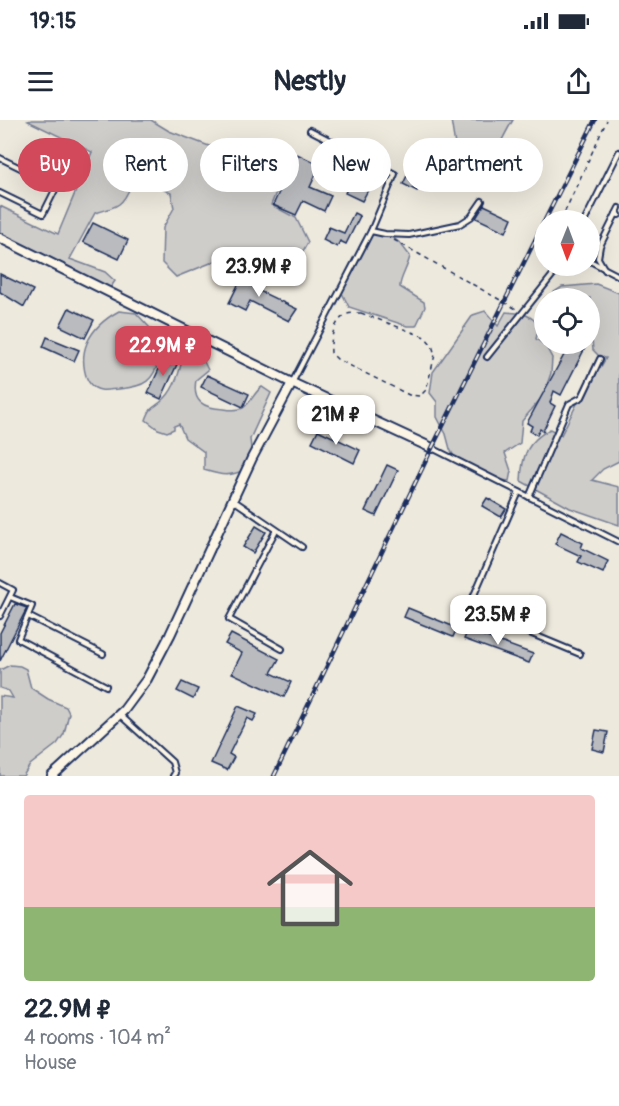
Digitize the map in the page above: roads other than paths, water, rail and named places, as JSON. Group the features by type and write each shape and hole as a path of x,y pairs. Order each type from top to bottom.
{"street":[{"path":"0,238 292,383 432,448"},
{"path":"52,776 120,714 152,670 252,458 292,383"}],"lane":[{"path":"292,383 370,231 395,174 310,130"},
{"path":"590,210 619,152"},
{"path":"0,158 57,186 43,214 0,193"},
{"path":"370,231 409,235 460,224 471,217 482,201"},
{"path":"605,270 598,258 600,246 618,215 619,208"},
{"path":"600,267 619,276"},
{"path":"487,357 552,276"},
{"path":"529,497 569,404 582,397 600,359"},
{"path":"432,448 619,542"},
{"path":"519,492 471,602 479,612 580,654"},
{"path":"232,500 302,547"},
{"path":"276,530 229,619 282,649"},
{"path":"0,583 13,590 0,616"},
{"path":"9,597 32,606 18,639 106,686"},
{"path":"28,616 104,654"},
{"path":"120,714 172,762 174,776"}],"railway":[{"path":"550,210 595,120"},
{"path":"274,776 534,242"}]}
